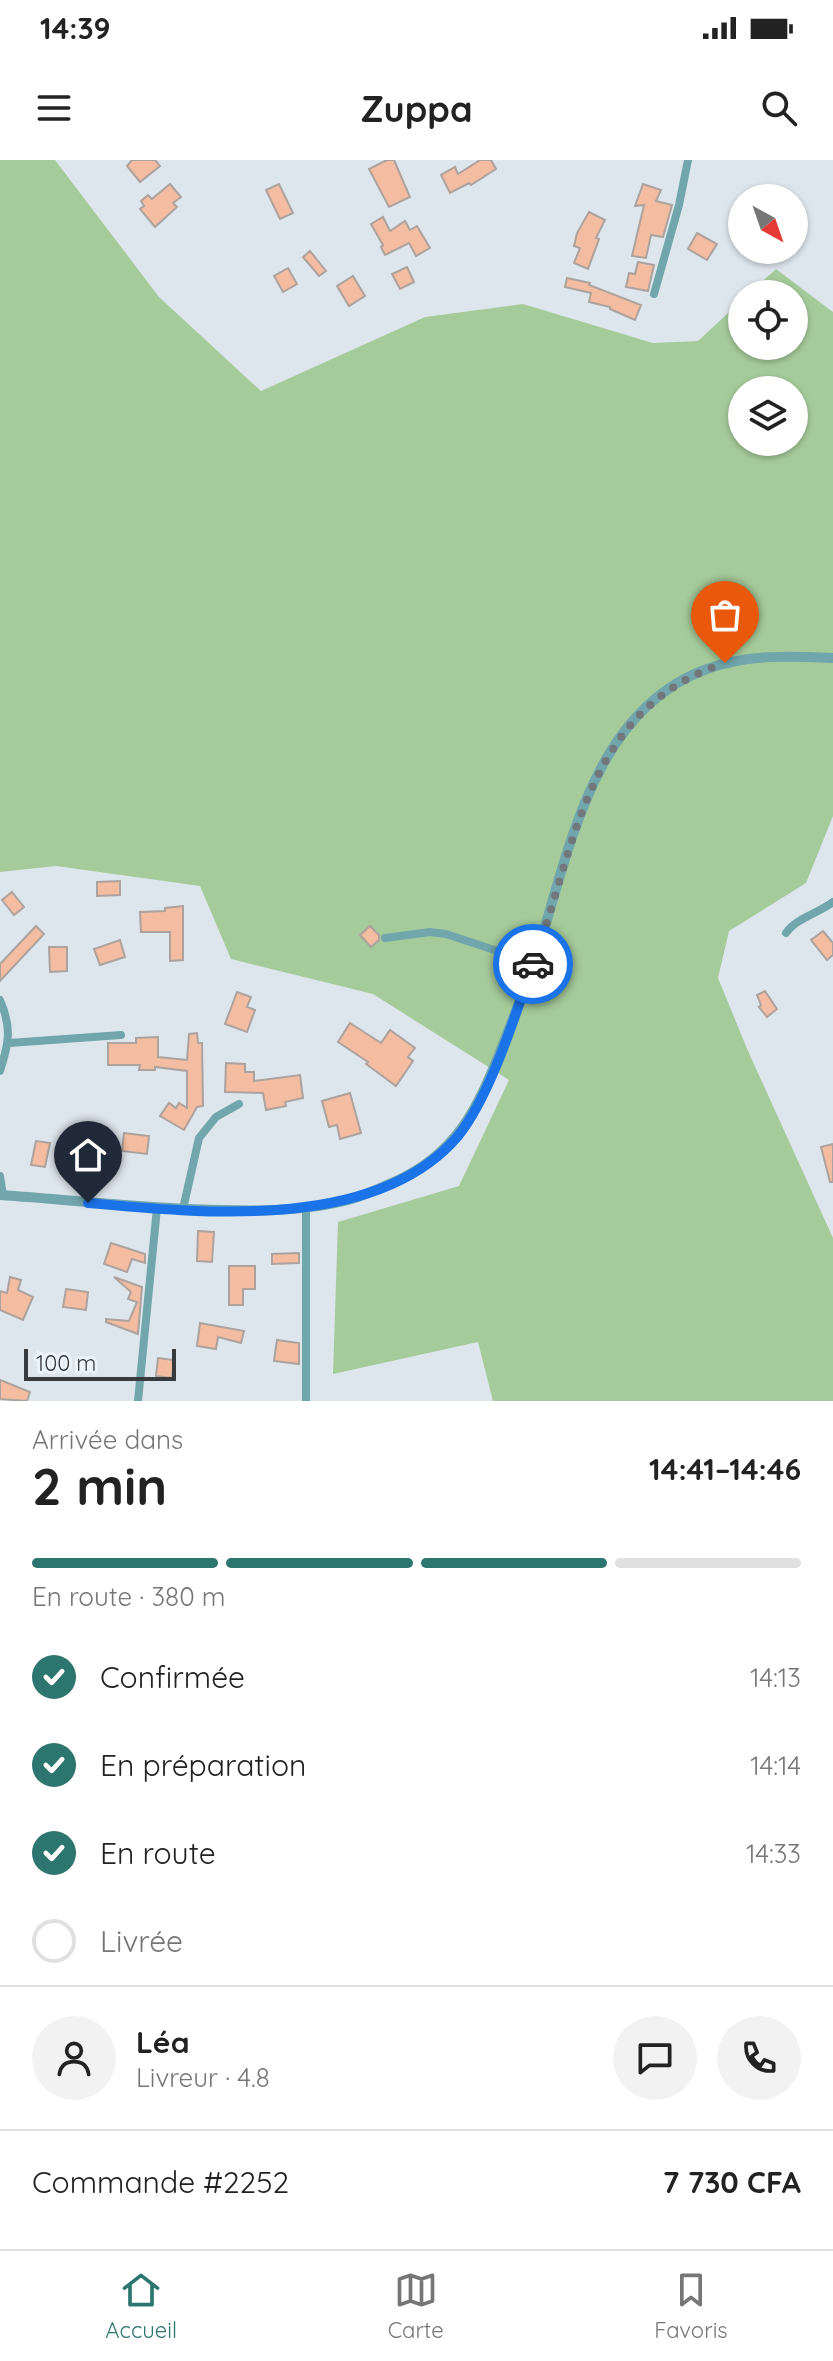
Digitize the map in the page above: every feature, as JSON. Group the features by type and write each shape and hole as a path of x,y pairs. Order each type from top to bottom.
{"street":[{"path":"654,294 688,160"},
{"path":"0,1176 2,1195 157,1208 281,1211 345,1201 398,1180 437,1155 457,1136 488,1083 534,963 567,856 607,755 624,730 667,689 725,663 773,657 833,658"},
{"path":"786,933 791,926 833,902"},
{"path":"385,938 430,932 446,934 534,963"},
{"path":"0,1000 6,1015 9,1043 0,1071"},
{"path":"9,1043 121,1035"},
{"path":"183,1209 199,1138 216,1117 239,1104"},
{"path":"306,1207 306,1401"},
{"path":"138,1401 157,1208"}],"green space":[{"path":"0,160 55,160 159,297 261,391 425,317 523,304 653,343 698,341 728,313 728,360 808,360 808,293 833,312 833,816 806,883 729,931 718,978 833,1238 833,1401 493,1401 478,1342 333,1374 338,1222 459,1186 509,1080 373,994 231,959 200,886 56,866 0,872"},
{"path":"776,269 791,280 764,280"}],"building":[{"path":"132,160 155,160 160,166 140,182 127,166"},
{"path":"394,160 410,197 389,207 369,169"},
{"path":"480,160 491,160 496,169 471,185 469,183 450,193 441,175 455,167 458,174"},
{"path":"170,184 181,197 173,203 177,207 155,227 140,209 144,206 141,201 148,195 152,199"},
{"path":"279,184 293,213 280,219 266,190"},
{"path":"643,184 661,190 656,201 672,205 663,237 651,235 646,258 632,256 644,205 635,206"},
{"path":"589,212 605,220 596,238 599,239 588,269 574,263 580,248 574,246 577,233"},
{"path":"383,217 390,231 405,221 410,230 417,226 430,248 416,256 409,243 385,255 371,224"},
{"path":"697,233 717,244 707,260 688,249"},
{"path":"310,251 326,271 319,276 303,257"},
{"path":"638,262 654,265 648,291 626,287 629,273 635,274"},
{"path":"407,267 414,282 400,289 392,274"},
{"path":"288,268 297,284 283,292 274,276"},
{"path":"353,276 365,296 349,306 337,286"},
{"path":"567,278 590,283 641,305 635,320 610,307 589,302 591,293 565,287"},
{"path":"120,881 120,895 97,896 97,882"},
{"path":"12,892 24,907 14,915 2,900"},
{"path":"183,906 183,960 170,961 170,932 141,932 140,912 165,911 165,908"},
{"path":"36,926 44,934 0,981 0,964"},
{"path":"370,926 379,935 379,940 371,947 360,935"},
{"path":"823,931 833,943 833,955 827,960 811,940"},
{"path":"120,940 125,957 100,965 94,949"},
{"path":"49,947 67,947 67,971 50,972"},
{"path":"765,991 777,1009 767,1017 759,1007 757,995"},
{"path":"237,992 251,997 247,1007 255,1010 247,1032 225,1024"},
{"path":"350,1023 381,1043 390,1030 415,1048 408,1057 413,1061 396,1086 338,1042"},
{"path":"197,1033 198,1043 202,1043 203,1106 197,1107 184,1130 160,1116 169,1103 176,1108 179,1103 187,1108 187,1071 155,1067 155,1070 139,1070 140,1065 108,1065 108,1043 136,1043 136,1038 158,1037 158,1057 187,1060 189,1034"},
{"path":"226,1063 245,1064 245,1072 254,1072 254,1081 300,1075 303,1098 266,1110 263,1093 225,1092"},
{"path":"350,1093 361,1133 340,1139 337,1125 329,1127 322,1101"},
{"path":"85,1123 86,1133 94,1132 96,1155 77,1156 75,1125"},
{"path":"124,1133 149,1136 147,1154 122,1151"},
{"path":"36,1141 50,1143 45,1167 31,1165"},
{"path":"833,1144 833,1182 830,1182 821,1147"},
{"path":"198,1231 214,1232 212,1262 197,1261"},
{"path":"111,1243 145,1254 145,1263 132,1259 127,1272 104,1264"},
{"path":"299,1253 299,1263 272,1264 272,1254"},
{"path":"229,1266 255,1266 255,1289 243,1289 243,1305 229,1305"},
{"path":"10,1277 21,1280 18,1290 33,1297 23,1320 0,1310 0,1291 7,1293"},
{"path":"114,1277 142,1287 138,1334 106,1322 106,1319 129,1321 137,1302 128,1299 131,1292"},
{"path":"66,1289 88,1292 86,1310 63,1307"},
{"path":"200,1323 244,1331 241,1343 218,1337 216,1349 197,1346"},
{"path":"277,1340 299,1343 299,1364 274,1361"},
{"path":"158,1358 174,1360 172,1378 156,1376"},
{"path":"0,1380 30,1392 27,1401 0,1399"}],"way so far":[{"path":"533,964 567,856 607,755 644,708 667,689 725,663"}],"route":[{"path":"88,1203 281,1211 345,1201 398,1180 437,1155 457,1136 472,1113 488,1083 533,964"}]}
